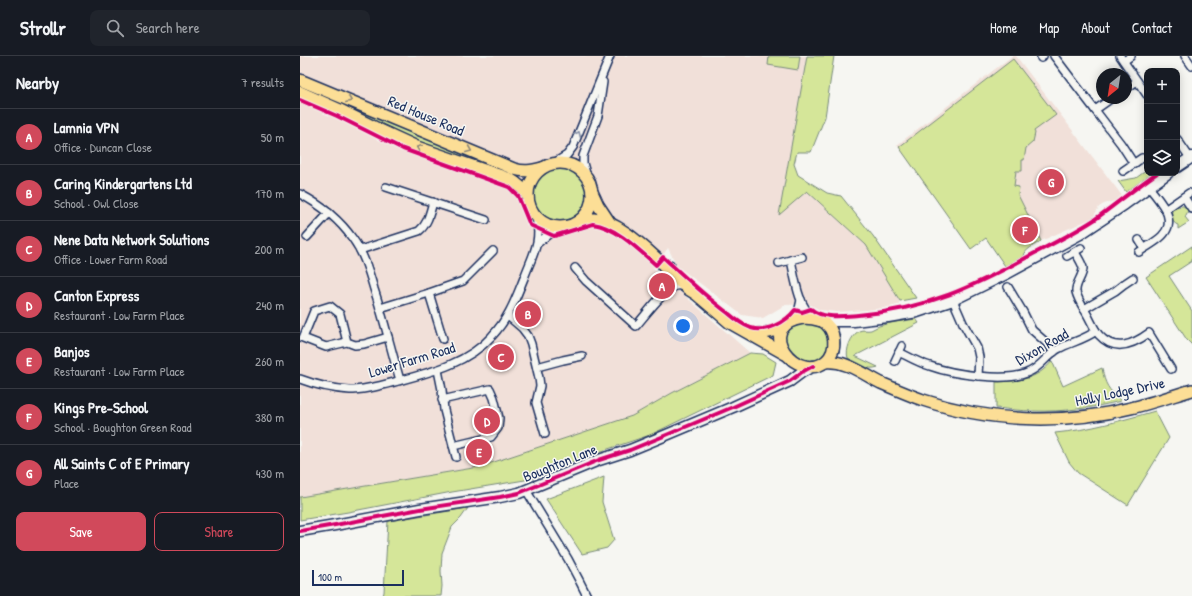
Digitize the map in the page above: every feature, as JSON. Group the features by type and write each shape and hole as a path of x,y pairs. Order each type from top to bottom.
{"main road":[{"name":"Red House Road","path":"300,80 514,169 530,172 542,168"},
{"path":"300,88 325,99 338,109"},
{"path":"300,92 417,147 517,182 523,188 528,197"},
{"path":"579,221 587,213 592,198 591,186 587,176 572,165 554,163 542,168 530,184 528,197 529,203 535,214 544,223 562,227 588,219 596,219 610,223 630,236 665,267 669,266 691,286 692,291 730,323 804,365 813,366 825,362 830,356 834,340"},
{"path":"592,192 598,205 610,223"},
{"path":"745,332 767,333 804,318 818,320 829,327 833,334 840,357 847,365"},
{"path":"788,356 782,349 780,340 782,332 789,324"},
{"name":"Holly Lodge Drive","path":"825,362 836,362 847,365 884,384 939,405 976,413 1021,418 1058,418 1098,414 1131,408 1192,390"}],"street":[{"path":"554,163 567,155 573,147 610,56"},
{"path":"1054,56 1121,144 1134,164"},
{"path":"1131,56 1122,59 1144,91"},
{"path":"1185,56 1192,66"},
{"path":"587,176 583,164 583,156 598,116 604,70"},
{"path":"1132,85 1137,81"},
{"path":"1095,110 1104,104"},
{"path":"1178,140 1191,158 1180,165"},
{"path":"1123,171 1142,158"},
{"path":"791,260 801,300 806,311 818,320 854,321 910,313 954,300 1031,261 1080,234 1164,176"},
{"path":"386,187 486,220"},
{"path":"1138,240 1141,250 1160,238 1167,229 1169,218 1166,209 1149,187"},
{"path":"300,194 329,213 347,230 360,250 367,265 400,380"},
{"path":"1166,209 1186,195 1192,209"},
{"path":"360,250 422,229 427,221 433,202"},
{"path":"307,237 329,213"},
{"path":"535,214 538,228 538,243"},
{"path":"538,243 549,234 562,227"},
{"name":"Lower Farm Road","path":"300,379 325,386 352,390 438,370 464,359 492,337 508,316 538,243"},
{"path":"1067,256 1078,250 1083,268 1076,289 1078,298 1099,335 1114,344 1124,345 1136,342 1149,333 1171,369"},
{"path":"380,308 429,293 463,280 493,251"},
{"path":"779,263 802,257"},
{"path":"665,267 670,280 666,291"},
{"path":"575,268 586,281 636,326 670,288 678,286 692,291"},
{"path":"1084,309 1115,291 1133,278"},
{"path":"1008,287 1032,330 1049,345 1054,352"},
{"path":"429,293 443,339"},
{"path":"789,324 797,317 801,300"},
{"path":"954,300 963,323 977,348 979,357 978,376"},
{"path":"347,342 340,314 330,306 314,311 303,338 326,347 347,342 355,345 364,344 388,337"},
{"path":"508,316 522,328 528,336 537,366 540,386 536,403 545,434"},
{"path":"834,340 839,329 854,321"},
{"name":"Dixon Road","path":"895,361 901,349 924,364 936,368 978,376 1006,377 1025,374 1038,367 1054,352 1068,344 1088,337 1096,331"},
{"path":"537,366 582,356"},
{"path":"782,384 789,378 793,371 788,356"},
{"name":"Boughton Lane","path":"300,531 420,509 500,497 526,490 599,460 630,450 733,407 790,381 813,366"},
{"path":"438,370 442,390 442,400 456,457"},
{"path":"442,400 490,389 499,418 498,428 490,437 453,446"},
{"path":"526,490 568,559 587,596"}],"shaded area":[{"path":"300,56 808,56 779,214 807,191 866,245 900,301 898,305 884,308 837,312 820,310 809,304 785,305 763,318 742,315 677,266 668,248 653,268 750,353 672,393 632,416 479,467 300,497"},
{"path":"1012,56 1016,56 1123,197 1099,207 1094,216 1090,219 1041,241 1024,252 1005,224 971,249 897,145"}],"green space":[{"path":"769,56 800,56 798,70 768,65"},
{"path":"807,56 834,56 825,117 811,152 797,152 794,164 798,175 827,193 841,196 873,236 916,298 900,301 866,245 807,191 779,215"},
{"path":"1013,59 1056,115 1034,131 1033,142 1026,148 1024,160 1022,160 1022,171 1016,171 1014,186 1019,187 1018,195 1041,241 1028,249 1024,256 1005,266 986,238 971,249 899,147"},
{"path":"327,97 510,171 509,175 431,148 352,112"},
{"path":"559,167 569,169 578,175 584,184 586,194 584,204 578,213 569,219 559,221 549,219 540,213 534,204 532,194 534,184 540,175 549,169"},
{"path":"1144,172 1144,176 1148,176 1126,192 1118,181 1136,178"},
{"path":"1184,206 1188,211 1185,217 1189,222 1178,229 1178,225 1174,223 1172,219 1172,210"},
{"path":"1192,246 1192,261 1169,276 1192,311 1192,345 1187,340 1146,277"},
{"path":"916,319 919,323 855,356 878,367 870,368 859,365 848,358 847,351 849,343 853,336 859,331 871,330 879,326"},
{"path":"811,323 825,330 828,336 829,345 827,351 823,357 817,360 802,359 793,355 787,348 784,336 796,326"},
{"path":"750,353 763,354 776,362 773,375 650,435 581,458 531,479 300,520 300,497 479,467 632,416 672,393"},
{"path":"1052,361 1063,386 1102,368 1104,379 1108,386 1121,401 1088,408 1056,411 1029,411 996,408 996,382 1019,380 1033,376"},
{"path":"1155,411 1169,438 1128,505 1078,473 1069,462 1055,433 1093,427"},
{"path":"604,477 602,502 614,540 607,548 582,554 546,499"},
{"path":"468,508 452,527 442,553 441,596 383,596 388,521"}],"cycle path":[{"path":"300,100 337,116 403,149 509,187 518,196 530,225 554,236 593,224 602,226 619,234 656,265 663,257 703,293 742,324 757,329 769,328 786,319 795,310 802,312 811,309 827,316 858,315 905,308 949,295 991,276 1079,229 1094,220 1153,176"},
{"path":"300,531 519,493 599,460 630,450 733,407 790,381 813,366"}],"place":[{"name":"All Saints C of E Primary","path":"1051,182"},
{"name":"Kings Pre-School","path":"1025,230"},
{"name":"Lamnia VPN","path":"662,286"},
{"name":"Caring Kindergartens Ltd","path":"528,314"},
{"name":"Nene Data Network Solutions","path":"501,357"},
{"name":"Canton Express","path":"487,421"},
{"name":"Banjos","path":"479,452"}]}
